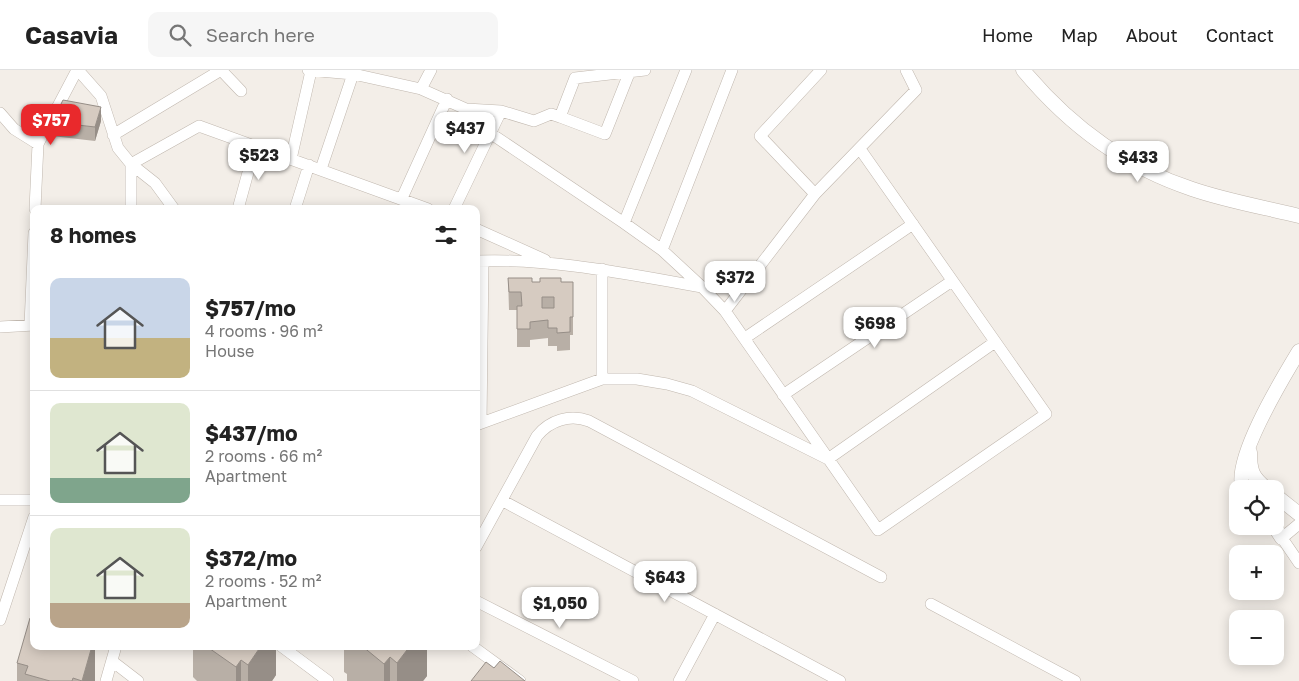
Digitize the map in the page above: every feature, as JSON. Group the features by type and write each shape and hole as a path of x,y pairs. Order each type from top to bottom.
{"street":[{"path":"35,205 38,144 77,70 101,96 118,148 131,164 155,183 171,205"},
{"path":"113,135 221,70 241,91"},
{"path":"421,89 431,70"},
{"path":"560,117 575,78 645,70"},
{"path":"624,223 686,70"},
{"path":"662,250 732,70"},
{"path":"816,194 760,136 821,70"},
{"path":"725,311 816,194 916,90 906,70"},
{"path":"1023,70 1059,110 1086,132 1132,164 1192,190 1299,216"},
{"path":"291,159 309,71 353,74 421,89 466,109 490,133 662,250 702,287 725,311 745,338 878,530 1046,414 860,149"},
{"path":"466,109 501,111 534,121 551,114 605,134 630,71"},
{"path":"321,169 353,74"},
{"path":"402,198 447,99"},
{"path":"456,205 501,111"},
{"path":"0,113 23,136 38,144"},
{"path":"0,132 8,123"},
{"path":"131,164 199,126 419,205"},
{"path":"239,205 255,147"},
{"path":"131,164 131,205"},
{"path":"296,205 309,165"},
{"path":"745,338 913,224"},
{"path":"480,231 551,263"},
{"path":"480,261 551,263 602,269 702,287"},
{"path":"602,269 602,379"},
{"path":"783,395 952,281"},
{"path":"0,327 30,325"},
{"path":"828,459 995,342"},
{"path":"1240,480 1250,446 1270,402 1299,351"},
{"path":"480,424 602,379 655,381 692,392 828,459"},
{"path":"480,540 503,501 532,444 541,431 558,421 582,418 881,577"},
{"path":"1250,446 1252,473 1256,480"},
{"path":"0,500 30,500"},
{"path":"503,501 840,681"},
{"path":"1284,502 1299,514"},
{"path":"1284,530 1299,524"},
{"path":"0,620 30,529"},
{"path":"1280,535 1299,563"},
{"path":"480,603 633,681"},
{"path":"931,604 1075,681"},
{"path":"679,681 715,614"},
{"path":"106,681 115,650"},
{"path":"286,650 328,681"},
{"path":"477,650 520,681"},
{"path":"112,661 138,681"}],"building":[{"path":"63,100 101,107 95,127 52,122"},
{"path":"508,278 532,278 532,282 540,282 540,278 561,278 561,282 573,282 573,317 570,317 570,332 557,333 557,328 548,328 548,320 530,322 530,329 517,329 517,306 522,306 521,292 509,292","holes":["542,297 554,297 554,308 542,308"]},
{"path":"30,618 30,650 91,650 82,681 73,678 72,681 50,681 25,674 28,666 17,663"},
{"path":"212,650 258,650 248,665 241,660 236,667"},
{"path":"367,650 407,650 397,663 390,657 384,664"},
{"path":"500,661 525,681 471,681 486,662 494,668"}]}
